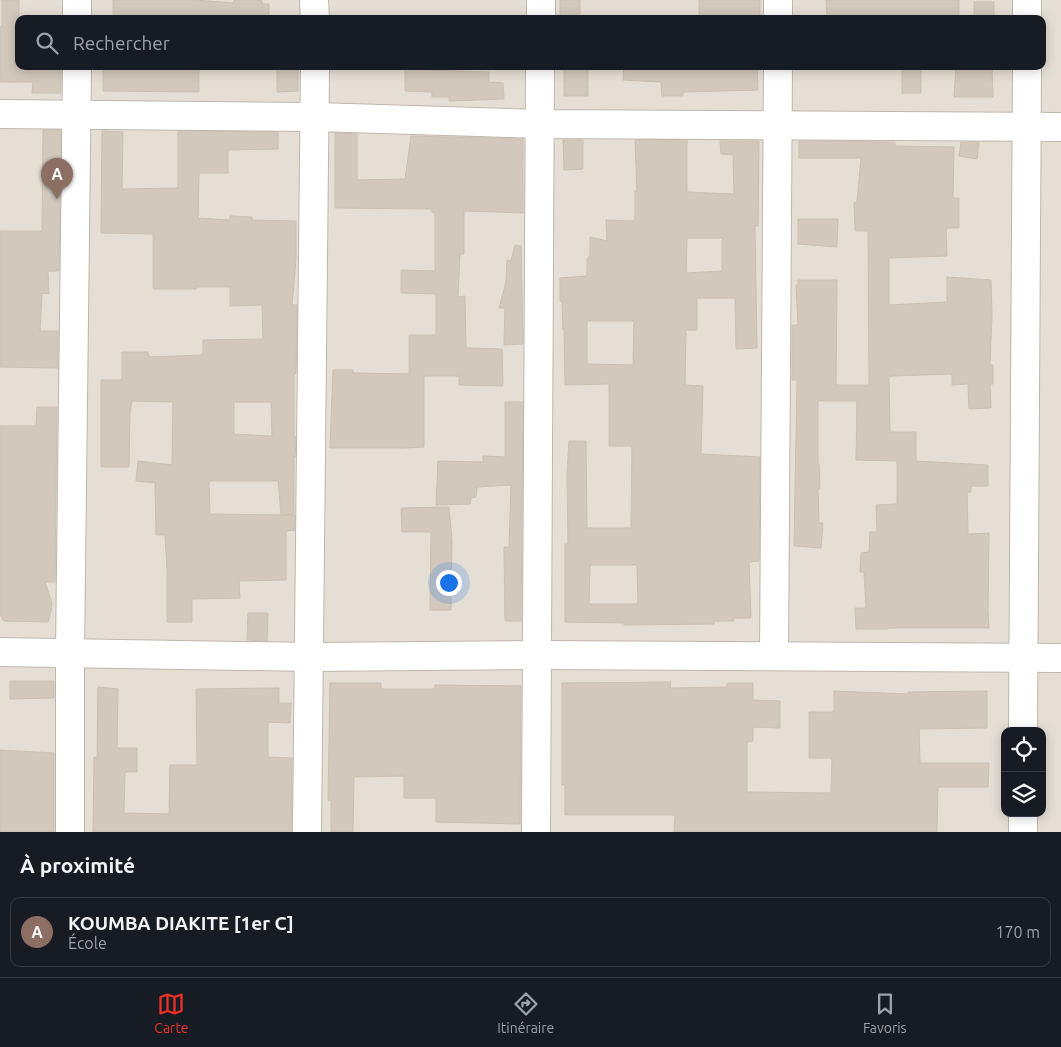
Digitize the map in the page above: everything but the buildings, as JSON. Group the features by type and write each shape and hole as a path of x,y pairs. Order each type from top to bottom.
{"street":[{"path":"77,0 77,15"},
{"path":"314,0 315,15"},
{"path":"541,0 541,15"},
{"path":"778,0 778,15"},
{"path":"1027,0 1027,15"},
{"path":"70,832 70,652 77,70"},
{"path":"306,832 315,70"},
{"path":"536,832 540,70"},
{"path":"774,656 778,70"},
{"path":"1023,727 1027,70"},
{"path":"0,114 316,117 540,124 1061,128"},
{"path":"0,652 309,656 537,655 1061,658"},
{"path":"1023,817 1023,832"}],"shaded area":[{"path":"0,0 1061,0 1061,832 0,832"}],"place":[{"name":"KOUMBA DIAKITE [1er C]","path":"57,199"}]}
